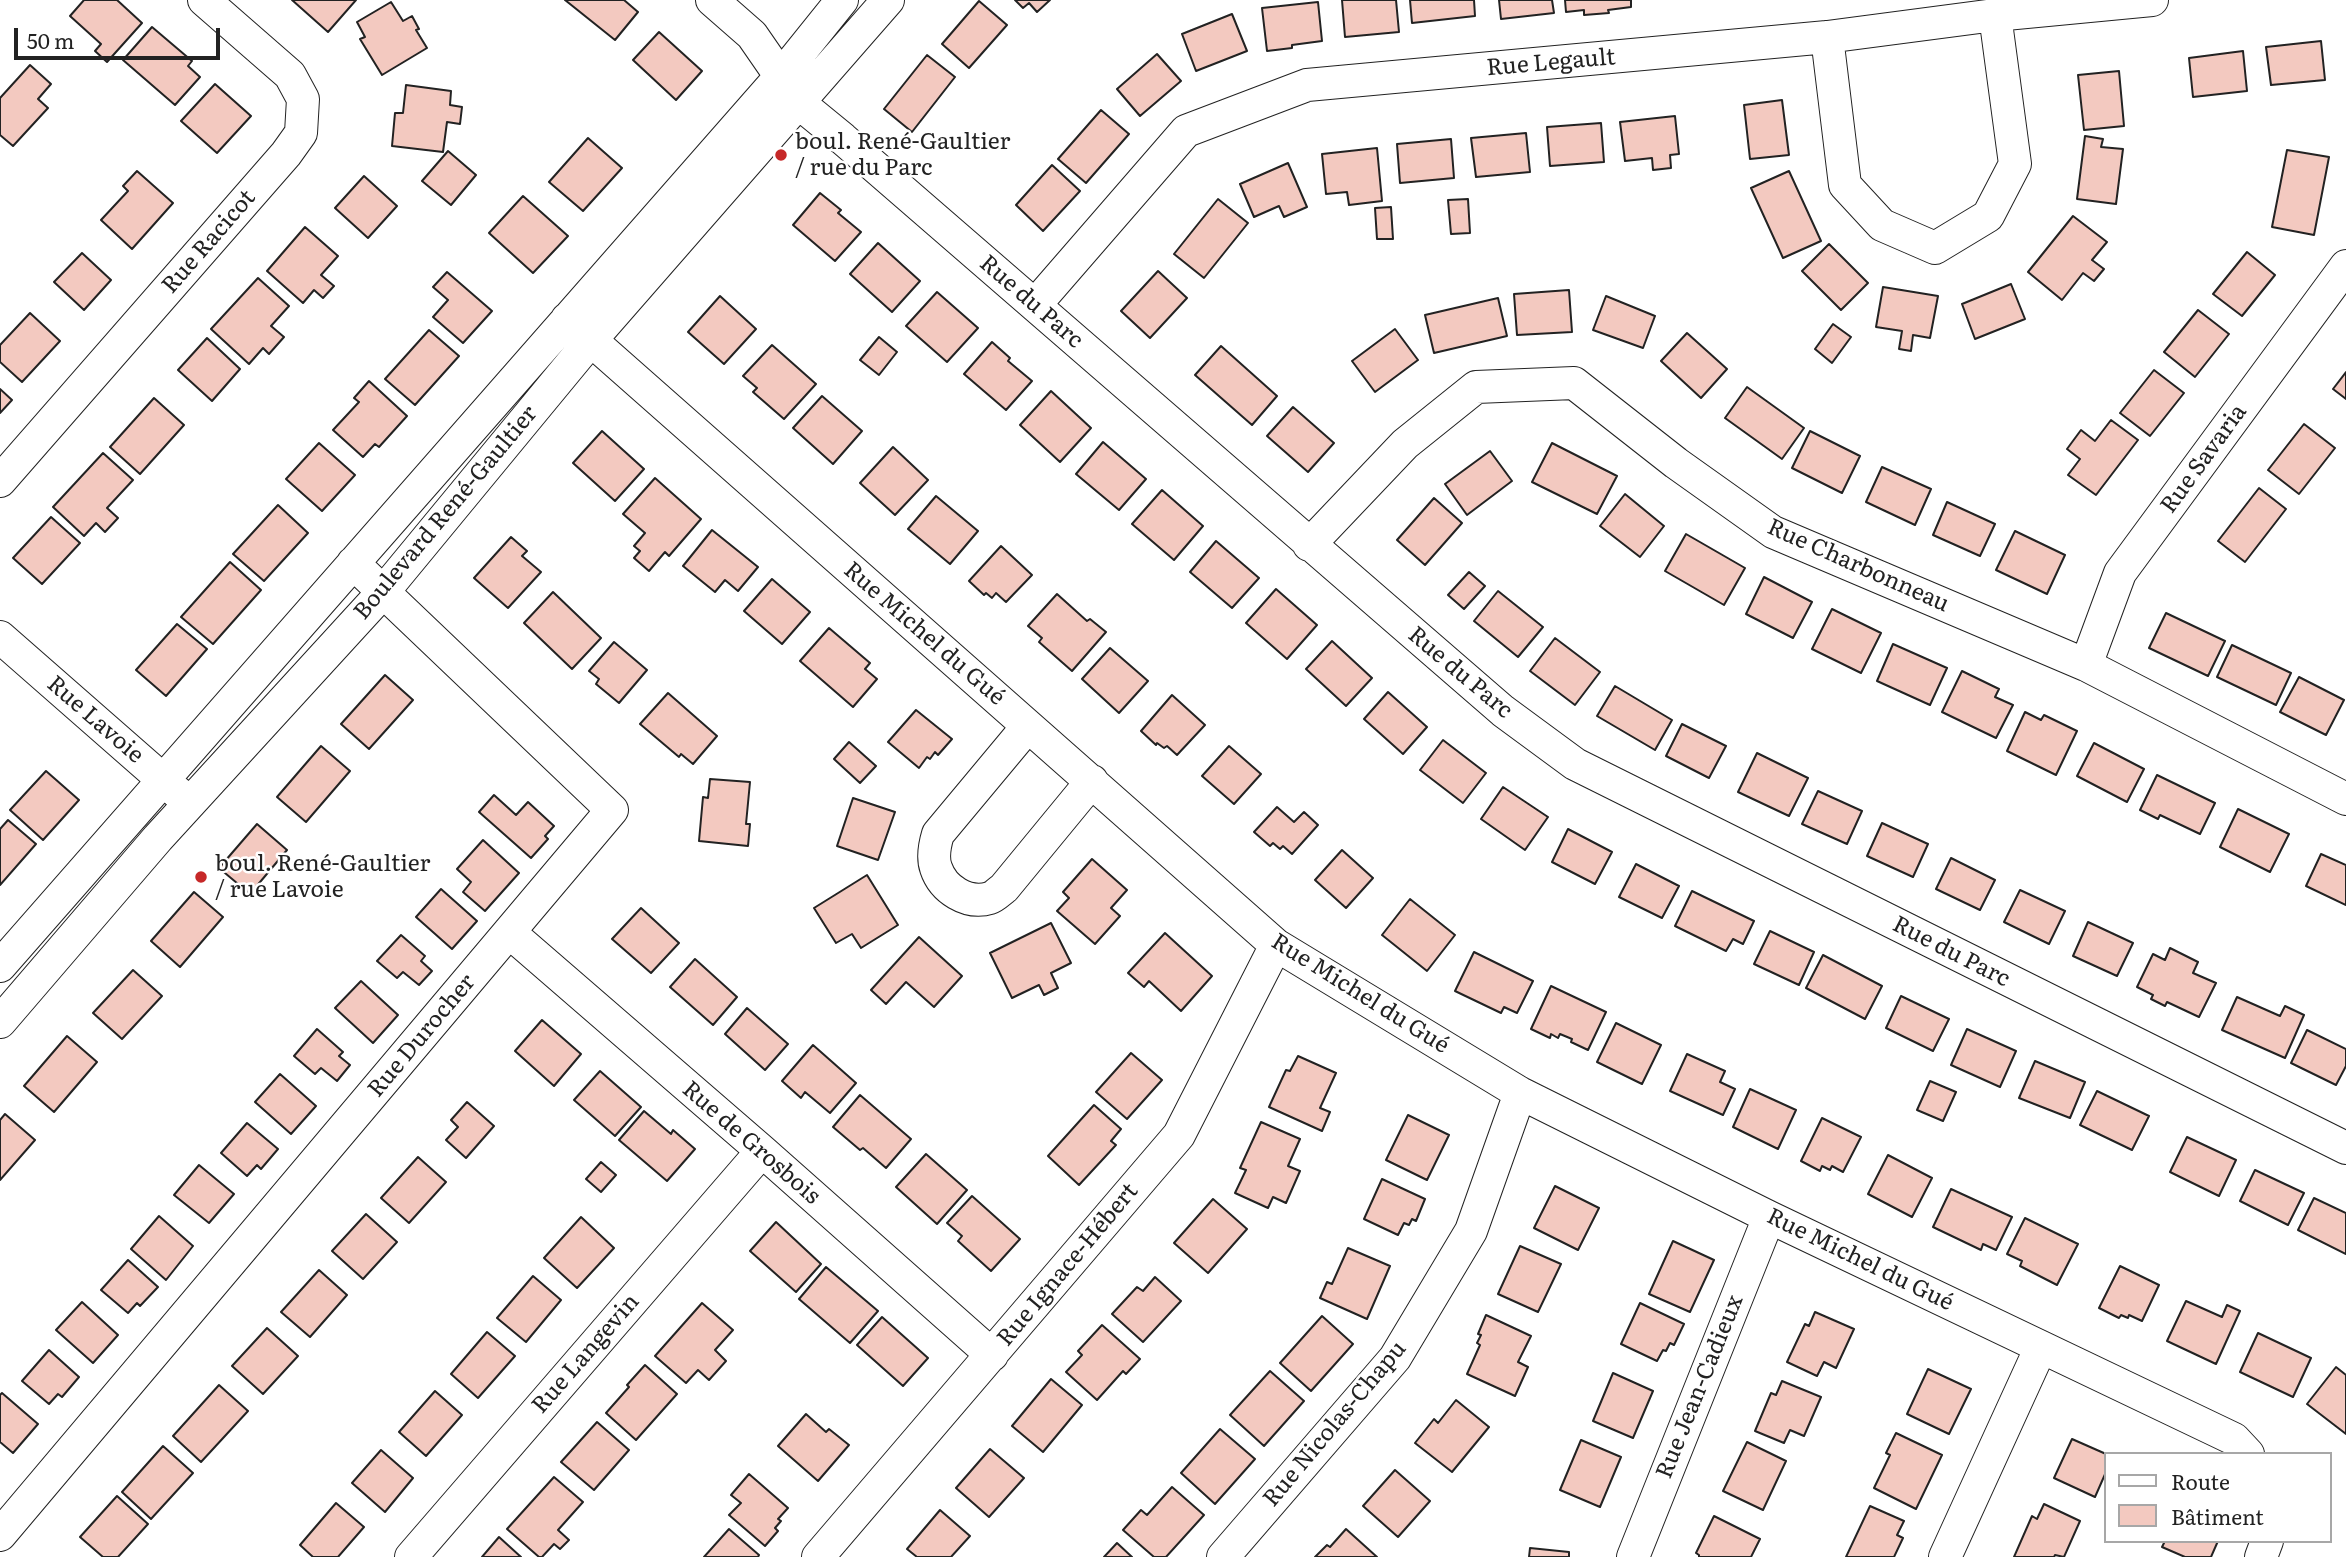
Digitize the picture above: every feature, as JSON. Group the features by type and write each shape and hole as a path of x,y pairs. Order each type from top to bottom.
{"street":[{"name":"Rue Racicot","path":"0,481 286,154 301,133 303,99 290,75 204,0"},
{"name":"Rue du Parc","path":"712,0 752,35 799,103 1309,545 1503,710 1575,764 2346,1148"},
{"name":"Boulevard René-Gaultier","path":"0,966 781,76 842,0"},
{"name":"Boulevard René-Gaultier","path":"0,1022 190,803 384,591 592,340 888,0"},
{"name":"Rue Legault","path":"1035,305 1186,131 1307,85 1827,37 1995,15 2151,0"},
{"path":"1827,37 1845,185 1882,225 1936,248 1988,216 2015,164 1995,15"},
{"name":"Rue Savaria","path":"2086,665 2120,573 2346,266"},
{"name":"Rue Michel du Gué","path":"567,319 1276,945 1520,1093 1769,1217 2234,1439 2246,1452"},
{"name":"Rue Charbonneau","path":"1309,545 1405,444 1476,387 1574,383 1676,463 1773,532 2086,665 2346,799"},
{"name":"Rue Durocher","path":"0,1535 612,810 353,563"},
{"name":"Rue Lavoie","path":"0,637 190,803"},
{"path":"1028,726 938,834 934,848 935,867 949,890 970,899 991,898 1004,888 1092,781"},
{"name":"Rue de Grosbois","path":"509,932 992,1355"},
{"name":"Rue Ignace-Hébert","path":"818,1557 1180,1135 1276,945"},
{"name":"Rue Nicolas-Chapu","path":"1223,1557 1395,1358 1471,1231 1520,1093"},
{"name":"Rue Langevin","path":"411,1557 762,1151"},
{"name":"Rue Jean-Cadieux","path":"1633,1557 1769,1217"},
{"path":"1945,1557 2041,1347"}],"building":[{"path":"84,0 117,0 142,23 107,62 95,51 101,44 70,16"},
{"path":"292,0 356,0 328,32"},
{"path":"565,0 624,0 638,12 615,40"},
{"path":"1015,0 1050,0 1037,12 1029,3 1023,8"},
{"path":"1342,0 1396,0 1399,32 1345,37"},
{"path":"1410,0 1474,0 1475,16 1412,23"},
{"path":"1499,0 1552,0 1554,13 1501,19"},
{"path":"1565,0 1631,0 1631,7 1608,10 1609,13 1584,15 1584,10 1566,12"},
{"path":"979,1 1007,25 969,68 942,44"},
{"path":"391,2 403,21 412,16 419,29 416,30 427,48 382,75 360,39 365,37 357,22"},
{"path":"1318,2 1322,41 1267,51 1262,8"},
{"path":"1232,14 1247,51 1196,71 1182,34"},
{"path":"152,27 192,61 188,66 200,77 175,105 123,60"},
{"path":"659,32 702,71 676,100 633,60"},
{"path":"2321,41 2325,80 2271,85 2266,47"},
{"path":"2243,51 2247,91 2193,97 2189,58"},
{"path":"1157,54 1181,81 1140,116 1117,89"},
{"path":"927,55 955,77 912,132 884,109"},
{"path":"30,65 51,84 38,99 48,108 13,146 0,135 0,98"},
{"path":"2119,71 2124,126 2084,130 2078,75"},
{"path":"215,84 251,116 217,153 181,121"},
{"path":"406,85 451,91 450,105 462,107 460,124 447,122 443,152 392,146 395,113 403,113"},
{"path":"1782,100 1789,155 1750,159 1744,105"},
{"path":"1101,110 1129,134 1086,183 1058,159"},
{"path":"1675,116 1679,154 1670,155 1671,168 1653,170 1652,158 1625,161 1620,122"},
{"path":"1601,123 1604,162 1550,166 1547,127"},
{"path":"1526,133 1530,172 1476,177 1471,138"},
{"path":"2085,136 2103,139 2101,147 2123,149 2116,204 2077,199"},
{"path":"588,138 622,168 583,211 549,182"},
{"path":"1451,139 1454,178 1400,183 1397,144"},
{"path":"1377,148 1382,201 1349,205 1347,192 1326,194 1322,154"},
{"path":"2287,150 2329,157 2314,235 2272,227"},
{"path":"448,151 476,175 451,205 422,181"},
{"path":"1288,163 1307,207 1284,217 1279,206 1254,217 1240,184"},
{"path":"1052,165 1080,191 1043,231 1016,205"},
{"path":"137,171 173,203 132,249 101,220 128,191 123,186"},
{"path":"1789,171 1821,241 1783,258 1751,188"},
{"path":"364,176 397,206 368,238 335,208"},
{"path":"820,193 841,210 838,213 861,232 835,261 793,225"},
{"path":"523,196 568,236 533,273 489,233"},
{"path":"1218,199 1248,223 1204,278 1174,254"},
{"path":"1468,199 1470,233 1451,234 1448,200"},
{"path":"1391,207 1393,239 1377,239 1375,208"},
{"path":"2073,216 2107,242 2092,260 2104,269 2094,281 2083,273 2062,300 2028,272"},
{"path":"305,227 338,256 321,275 334,286 323,298 314,290 303,303 267,271"},
{"path":"878,243 920,281 892,312 850,274"},
{"path":"1829,244 1868,283 1841,310 1802,271"},
{"path":"2247,252 2275,275 2242,316 2213,294"},
{"path":"82,253 111,280 84,310 54,282"},
{"path":"1158,271 1187,298 1150,338 1121,311"},
{"path":"447,272 492,311 463,343 433,317 448,300 433,287"},
{"path":"258,278 289,306 271,326 284,337 269,354 263,348 249,364 211,329"},
{"path":"2011,284 2025,319 1975,339 1962,304"},
{"path":"1883,287 1938,296 1930,338 1913,335 1911,351 1899,349 1902,331 1876,327"},
{"path":"1569,290 1572,332 1517,335 1514,294"},
{"path":"937,292 978,328 947,362 906,326"},
{"path":"720,296 756,329 724,364 688,332"},
{"path":"1606,296 1655,316 1643,348 1593,330"},
{"path":"1498,298 1507,336 1434,353 1425,315"},
{"path":"2198,310 2229,334 2195,377 2164,352"},
{"path":"30,313 60,341 22,382 0,362 0,345"},
{"path":"1833,324 1851,337 1832,363 1815,349"},
{"path":"1395,329 1418,360 1375,392 1352,361"},
{"path":"429,330 459,356 415,405 385,379"},
{"path":"1687,333 1727,369 1701,398 1661,361"},
{"path":"879,337 897,352 879,375 860,360"},
{"path":"207,338 240,369 212,401 178,370"},
{"path":"992,342 1010,358 1008,361 1032,381 1006,410 964,374"},
{"path":"772,345 816,384 784,419 753,392 757,388 743,376"},
{"path":"1221,346 1277,396 1252,425 1195,375"},
{"path":"2154,370 2184,393 2150,436 2120,413"},
{"path":"2346,372 2346,399 2333,389"},
{"path":"369,381 407,416 379,447 375,444 363,457 333,430 359,402 354,398"},
{"path":"1747,387 1804,428 1782,459 1725,418"},
{"path":"0,389 12,400 0,413"},
{"path":"1051,391 1091,428 1060,462 1020,425"},
{"path":"822,396 862,431 833,464 793,428"},
{"path":"154,398 184,425 140,474 110,447"},
{"path":"1293,407 1334,443 1308,472 1267,436"},
{"path":"2111,420 2138,440 2096,495 2068,475 2080,459 2067,449 2081,430 2095,441"},
{"path":"2304,424 2335,448 2299,494 2268,470"},
{"path":"602,431 644,469 615,501 573,463"},
{"path":"1810,431 1860,456 1842,493 1792,468"},
{"path":"1103,442 1146,479 1119,510 1076,474"},
{"path":"319,443 355,475 322,511 286,479"},
{"path":"1552,443 1617,476 1597,514 1532,482"},
{"path":"893,447 928,480 895,515 860,483"},
{"path":"1490,451 1512,481 1467,515 1445,484"},
{"path":"103,453 133,480 107,508 118,518 105,532 96,523 84,536 53,507"},
{"path":"1882,467 1931,489 1915,525 1866,502"},
{"path":"655,478 701,519 669,556 665,552 649,571 634,558 640,551 634,546 645,533 623,514"},
{"path":"2259,488 2286,509 2245,562 2218,541"},
{"path":"1162,490 1203,526 1174,560 1132,524"},
{"path":"1625,494 1664,526 1640,557 1600,526"},
{"path":"936,496 978,531 950,564 908,529"},
{"path":"1434,498 1462,523 1425,565 1397,540"},
{"path":"1947,502 1995,524 1980,556 1933,535"},
{"path":"278,505 308,533 264,581 233,554"},
{"path":"51,517 80,543 42,584 13,558"},
{"path":"712,530 758,567 738,591 725,580 715,592 683,566"},
{"path":"2015,531 2065,555 2047,594 1996,570"},
{"path":"1686,534 1745,568 1724,605 1665,571"},
{"path":"511,537 527,551 522,556 541,572 508,608 474,578"},
{"path":"1216,541 1259,578 1232,608 1190,572"},
{"path":"1001,546 1032,575 1006,602 996,593 992,598 986,593 984,595 969,581"},
{"path":"230,562 261,590 213,644 181,617"},
{"path":"1469,572 1485,586 1464,609 1448,595"},
{"path":"1764,577 1812,602 1793,638 1746,614"},
{"path":"772,579 810,612 782,644 744,611"},
{"path":"1276,589 1317,625 1287,659 1246,623"},
{"path":"1498,591 1543,627 1518,657 1474,621"},
{"path":"553,592 601,638 572,669 524,623"},
{"path":"1057,594 1087,621 1090,619 1106,632 1072,671 1039,642 1042,638 1028,626"},
{"path":"1832,609 1881,633 1861,673 1812,649"},
{"path":"2166,613 2225,641 2208,676 2149,648"},
{"path":"177,624 207,649 166,696 136,670"},
{"path":"829,628 870,663 865,669 877,679 853,707 800,661"},
{"path":"1555,638 1600,672 1575,705 1530,671"},
{"path":"1332,641 1372,678 1346,706 1306,669"},
{"path":"614,642 647,670 619,703 596,684 599,679 589,671"},
{"path":"1893,644 1947,668 1930,705 1877,681"},
{"path":"2232,645 2291,673 2276,705 2217,677"},
{"path":"1110,648 1148,681 1119,713 1082,679"},
{"path":"1962,671 1999,689 1995,697 2013,705 1996,738 1942,712"},
{"path":"385,675 413,700 369,749 341,724"},
{"path":"2299,677 2344,700 2326,735 2280,712"},
{"path":"1615,686 1672,720 1655,750 1597,716"},
{"path":"1388,692 1427,727 1403,754 1364,719"},
{"path":"668,693 717,736 693,764 681,754 679,757 640,724"},
{"path":"1172,695 1205,725 1177,755 1167,746 1164,748 1157,743 1156,745 1141,731"},
{"path":"916,710 952,739 938,755 935,752 930,759 927,757 919,768 888,742"},
{"path":"2025,712 2041,720 2044,715 2077,731 2056,775 2007,751"},
{"path":"1682,724 1726,746 1709,778 1666,756"},
{"path":"1443,740 1486,773 1463,803 1420,770"},
{"path":"849,742 876,766 860,783 834,759"},
{"path":"2094,743 2144,769 2127,802 2077,776"},
{"path":"321,746 350,771 306,822 277,797"},
{"path":"1229,746 1261,774 1234,804 1202,776"},
{"path":"1757,753 1808,778 1789,816 1738,792"},
{"path":"46,771 79,800 43,840 10,810"},
{"path":"2157,775 2215,803 2200,834 2160,815 2158,819 2140,810"},
{"path":"710,779 750,782 746,824 750,824 748,846 699,841 703,797 708,798"},
{"path":"1503,787 1548,817 1525,850 1481,819"},
{"path":"1818,791 1862,811 1847,844 1802,824"},
{"path":"494,795 516,815 528,802 554,826 545,836 548,839 531,858 479,812"},
{"path":"853,798 895,812 878,860 837,846"},
{"path":"1277,807 1294,822 1304,812 1318,825 1292,854 1283,846 1280,849 1273,843 1270,846 1254,832"},
{"path":"2238,809 2289,834 2270,872 2220,847"},
{"path":"8,820 36,844 0,885 0,829"},
{"path":"1882,823 1928,844 1913,877 1867,856"},
{"path":"257,824 287,850 250,894 219,868"},
{"path":"1568,829 1612,852 1595,884 1552,862"},
{"path":"483,840 519,873 485,911 463,892 471,882 457,869"},
{"path":"1342,850 1373,878 1346,908 1315,880"},
{"path":"2321,854 2346,865 2346,905 2306,886"},
{"path":"1951,858 1995,880 1980,910 1936,889"},
{"path":"1092,859 1127,890 1111,908 1120,916 1095,944 1057,911 1069,898 1063,892"},
{"path":"1636,864 1679,886 1662,918 1619,897"},
{"path":"867,875 898,925 861,948 852,934 836,943 814,908"},
{"path":"441,889 477,921 452,949 416,917"},
{"path":"2020,890 2065,911 2049,944 2004,922"},
{"path":"1692,891 1754,921 1743,944 1733,939 1726,951 1675,926"},
{"path":"194,892 223,917 180,967 151,941"},
{"path":"1410,899 1455,935 1427,971 1382,935"},
{"path":"641,908 679,943 651,973 612,939"},
{"path":"2088,922 2133,943 2117,976 2073,956"},
{"path":"1051,923 1071,963 1051,973 1058,988 1044,995 1039,985 1012,998 990,953"},
{"path":"1770,931 1814,952 1799,985 1754,964"},
{"path":"1165,933 1212,976 1181,1011 1149,981 1144,987 1128,973"},
{"path":"401,935 425,956 421,961 432,971 419,985 403,972 397,978 377,961"},
{"path":"919,937 962,976 934,1007 906,982 886,1004 871,990"},
{"path":"2170,948 2198,962 2193,973 2216,983 2199,1017 2167,1002 2165,1006 2151,999 2153,995 2137,987 2153,954 2165,960"},
{"path":"1474,952 1533,981 1517,1013 1504,1007 1501,1013 1455,991"},
{"path":"1823,955 1882,986 1865,1019 1806,988"},
{"path":"695,959 737,997 713,1025 670,987"},
{"path":"133,970 162,996 122,1039 93,1013"},
{"path":"361,981 398,1015 373,1043 335,1008"},
{"path":"1551,986 1606,1012 1588,1050 1560,1034 1558,1038 1551,1034 1550,1038 1531,1029"},
{"path":"1901,996 1949,1019 1933,1051 1886,1028"},
{"path":"2237,997 2280,1016 2285,1006 2304,1015 2285,1058 2222,1030"},
{"path":"747,1008 788,1044 765,1070 725,1034"},
{"path":"542,1020 581,1054 554,1086 515,1051"},
{"path":"1616,1023 1661,1045 1642,1084 1597,1062"},
{"path":"317,1029 343,1052 339,1056 350,1065 337,1081 321,1068 315,1074 294,1056"},
{"path":"1967,1029 2016,1051 2000,1087 1951,1065"},
{"path":"2307,1030 2346,1049 2346,1066 2336,1085 2291,1063"},
{"path":"67,1036 97,1062 54,1112 24,1086"},
{"path":"813,1045 856,1083 830,1113 805,1092 801,1098 782,1081"},
{"path":"1131,1053 1162,1080 1127,1119 1096,1092"},
{"path":"1687,1054 1725,1071 1720,1082 1735,1089 1723,1115 1670,1091"},
{"path":"1298,1056 1336,1073 1320,1108 1330,1112 1322,1131 1269,1107 1286,1070 1290,1071"},
{"path":"2035,1061 2085,1082 2070,1118 2019,1098"},
{"path":"600,1071 641,1107 615,1136 574,1100"},
{"path":"280,1074 316,1106 291,1134 255,1102"},
{"path":"1930,1081 1956,1092 1943,1121 1917,1110"},
{"path":"1750,1089 1796,1110 1778,1149 1733,1127"},
{"path":"2097,1091 2149,1116 2132,1150 2080,1125"},
{"path":"860,1095 911,1139 886,1168 833,1127"},
{"path":"467,1102 494,1126 466,1158 446,1140 458,1127 451,1120"},
{"path":"1094,1105 1121,1129 1111,1141 1116,1145 1079,1185 1048,1156"},
{"path":"644,1111 671,1134 673,1130 695,1149 667,1181 619,1140"},
{"path":"5,1114 35,1140 0,1180 0,1120"},
{"path":"1408,1115 1449,1135 1427,1180 1386,1160"},
{"path":"1822,1118 1861,1137 1843,1172 1832,1166 1830,1170 1822,1166 1820,1171 1801,1161"},
{"path":"1261,1122 1300,1139 1288,1166 1300,1171 1286,1203 1273,1197 1268,1208 1235,1193 1246,1170 1240,1168"},
{"path":"247,1123 278,1149 261,1169 257,1165 247,1176 221,1153"},
{"path":"2187,1137 2236,1160 2219,1196 2170,1172"},
{"path":"926,1154 967,1190 937,1224 896,1187"},
{"path":"1888,1155 1932,1178 1912,1217 1868,1194"},
{"path":"418,1157 446,1182 409,1223 381,1198"},
{"path":"601,1162 616,1175 601,1192 586,1179"},
{"path":"199,1165 234,1194 209,1223 174,1195"},
{"path":"2255,1170 2304,1193 2288,1225 2240,1201"},
{"path":"1382,1179 1425,1199 1416,1221 1412,1219 1409,1225 1404,1223 1398,1235 1364,1219"},
{"path":"1555,1186 1599,1208 1578,1250 1534,1228"},
{"path":"1951,1189 2012,1217 1996,1250 1983,1244 1981,1250 1933,1227"},
{"path":"972,1196 1020,1239 991,1271 958,1241 962,1236 947,1223"},
{"path":"2314,1198 2346,1213 2346,1254 2298,1230"},
{"path":"1213,1199 1247,1229 1208,1273 1174,1243"},
{"path":"366,1214 397,1242 363,1279 332,1251"},
{"path":"159,1216 193,1246 166,1280 131,1249"},
{"path":"581,1217 614,1248 577,1288 544,1258"},
{"path":"2025,1218 2078,1244 2057,1285 2020,1266 2022,1261 2007,1254"},
{"path":"776,1222 821,1264 796,1292 750,1251"},
{"path":"1673,1241 1714,1260 1690,1312 1649,1294"},
{"path":"1520,1246 1561,1264 1538,1312 1498,1294"},
{"path":"1348,1248 1390,1266 1367,1319 1320,1298 1327,1282 1332,1284"},
{"path":"128,1260 158,1287 140,1306 137,1303 128,1313 101,1290"},
{"path":"2120,1266 2159,1285 2142,1321 2129,1315 2128,1318 2121,1315 2119,1318 2099,1308"},
{"path":"826,1267 878,1311 850,1343 799,1299"},
{"path":"319,1270 347,1295 310,1337 281,1312"},
{"path":"533,1276 561,1300 526,1342 497,1318"},
{"path":"1155,1277 1181,1301 1143,1342 1112,1314 1137,1287 1143,1291"},
{"path":"2186,1301 2222,1317 2227,1305 2240,1311 2216,1364 2167,1341"},
{"path":"82,1302 118,1335 93,1363 56,1330"},
{"path":"702,1303 733,1330 715,1350 726,1361 709,1380 698,1370 686,1383 655,1356"},
{"path":"1640,1303 1684,1324 1674,1345 1670,1343 1657,1361 1621,1344"},
{"path":"1815,1312 1854,1329 1836,1368 1824,1362 1817,1376 1787,1362 1805,1324 1809,1326"},
{"path":"1486,1315 1531,1336 1518,1362 1528,1367 1515,1396 1467,1374 1480,1345 1477,1343 1481,1335 1478,1334"},
{"path":"1322,1316 1353,1344 1311,1391 1280,1363"},
{"path":"882,1317 928,1358 903,1386 857,1345"},
{"path":"1102,1325 1140,1359 1126,1374 1123,1371 1097,1400 1066,1372 1082,1355 1078,1351"},
{"path":"267,1328 298,1356 263,1394 232,1366"},
{"path":"487,1332 515,1356 478,1398 451,1374"},
{"path":"2258,1333 2311,1358 2293,1397 2240,1372"},
{"path":"49,1350 79,1377 62,1397 58,1394 49,1404 22,1381"},
{"path":"645,1365 677,1394 636,1440 606,1413"},
{"path":"2336,1367 2346,1375 2346,1434 2307,1404"},
{"path":"1928,1369 1971,1389 1949,1434 1907,1414"},
{"path":"1270,1371 1304,1401 1264,1446 1230,1415"},
{"path":"1613,1373 1653,1391 1633,1438 1593,1421"},
{"path":"1051,1379 1082,1405 1043,1452 1012,1426"},
{"path":"1782,1381 1821,1397 1804,1436 1790,1430 1784,1443 1755,1431 1771,1393 1776,1395"},
{"path":"219,1385 248,1411 201,1462 173,1436"},
{"path":"435,1391 462,1415 426,1456 399,1432"},
{"path":"2,1393 38,1424 13,1453 0,1442"},
{"path":"1456,1400 1489,1427 1452,1472 1415,1443 1434,1419 1438,1423"},
{"path":"806,1414 826,1432 829,1429 849,1445 818,1481 778,1446"},
{"path":"597,1422 629,1450 594,1490 561,1462"},
{"path":"1220,1429 1255,1459 1215,1504 1181,1473"},
{"path":"1896,1433 1942,1455 1916,1509 1874,1488 1890,1455 1886,1453"},
{"path":"2072,1439 2104,1453 2104,1477 2095,1497 2054,1478"},
{"path":"1581,1440 1621,1457 1600,1507 1560,1490"},
{"path":"1747,1442 1786,1461 1763,1510 1723,1491"},
{"path":"163,1446 193,1473 151,1519 122,1492"},
{"path":"990,1449 1024,1478 989,1517 956,1488"},
{"path":"381,1450 413,1478 385,1512 352,1483"},
{"path":"1395,1470 1430,1501 1398,1537 1363,1506"},
{"path":"749,1474 788,1508 778,1519 781,1521 775,1528 778,1531 765,1546 729,1515 741,1503 731,1495"},
{"path":"554,1477 583,1502 558,1530 569,1540 560,1549 554,1544 539,1557 507,1529"},
{"path":"1172,1487 1204,1515 1166,1557 1154,1557 1123,1530 1141,1510 1147,1515"},
{"path":"117,1496 148,1524 118,1557 103,1557 80,1537"},
{"path":"336,1503 364,1527 338,1557 313,1557 300,1545"},
{"path":"2044,1504 2080,1521 2064,1557 2014,1557 2032,1516 2037,1519"},
{"path":"1870,1506 1904,1521 1897,1535 1903,1538 1894,1557 1846,1557"},
{"path":"940,1510 970,1536 951,1557 917,1557 907,1549"},
{"path":"1714,1516 1760,1539 1751,1557 1699,1557 1696,1553"},
{"path":"729,1529 759,1555 758,1557 704,1557"},
{"path":"1346,1529 1377,1557 1315,1557 1327,1545 1330,1547"},
{"path":"499,1537 521,1557 482,1557"},
{"path":"1117,1543 1132,1557 1104,1557"},
{"path":"2164,1543 2217,1543 2211,1557 2185,1557 2162,1547"},
{"path":"1530,1548 1569,1552 1569,1557 1529,1557"}],"place":[{"name":"boul. René-Gaultier / rue du Parc","path":"781,155"},
{"name":"boul. René-Gaultier / rue Lavoie","path":"201,877"}]}
